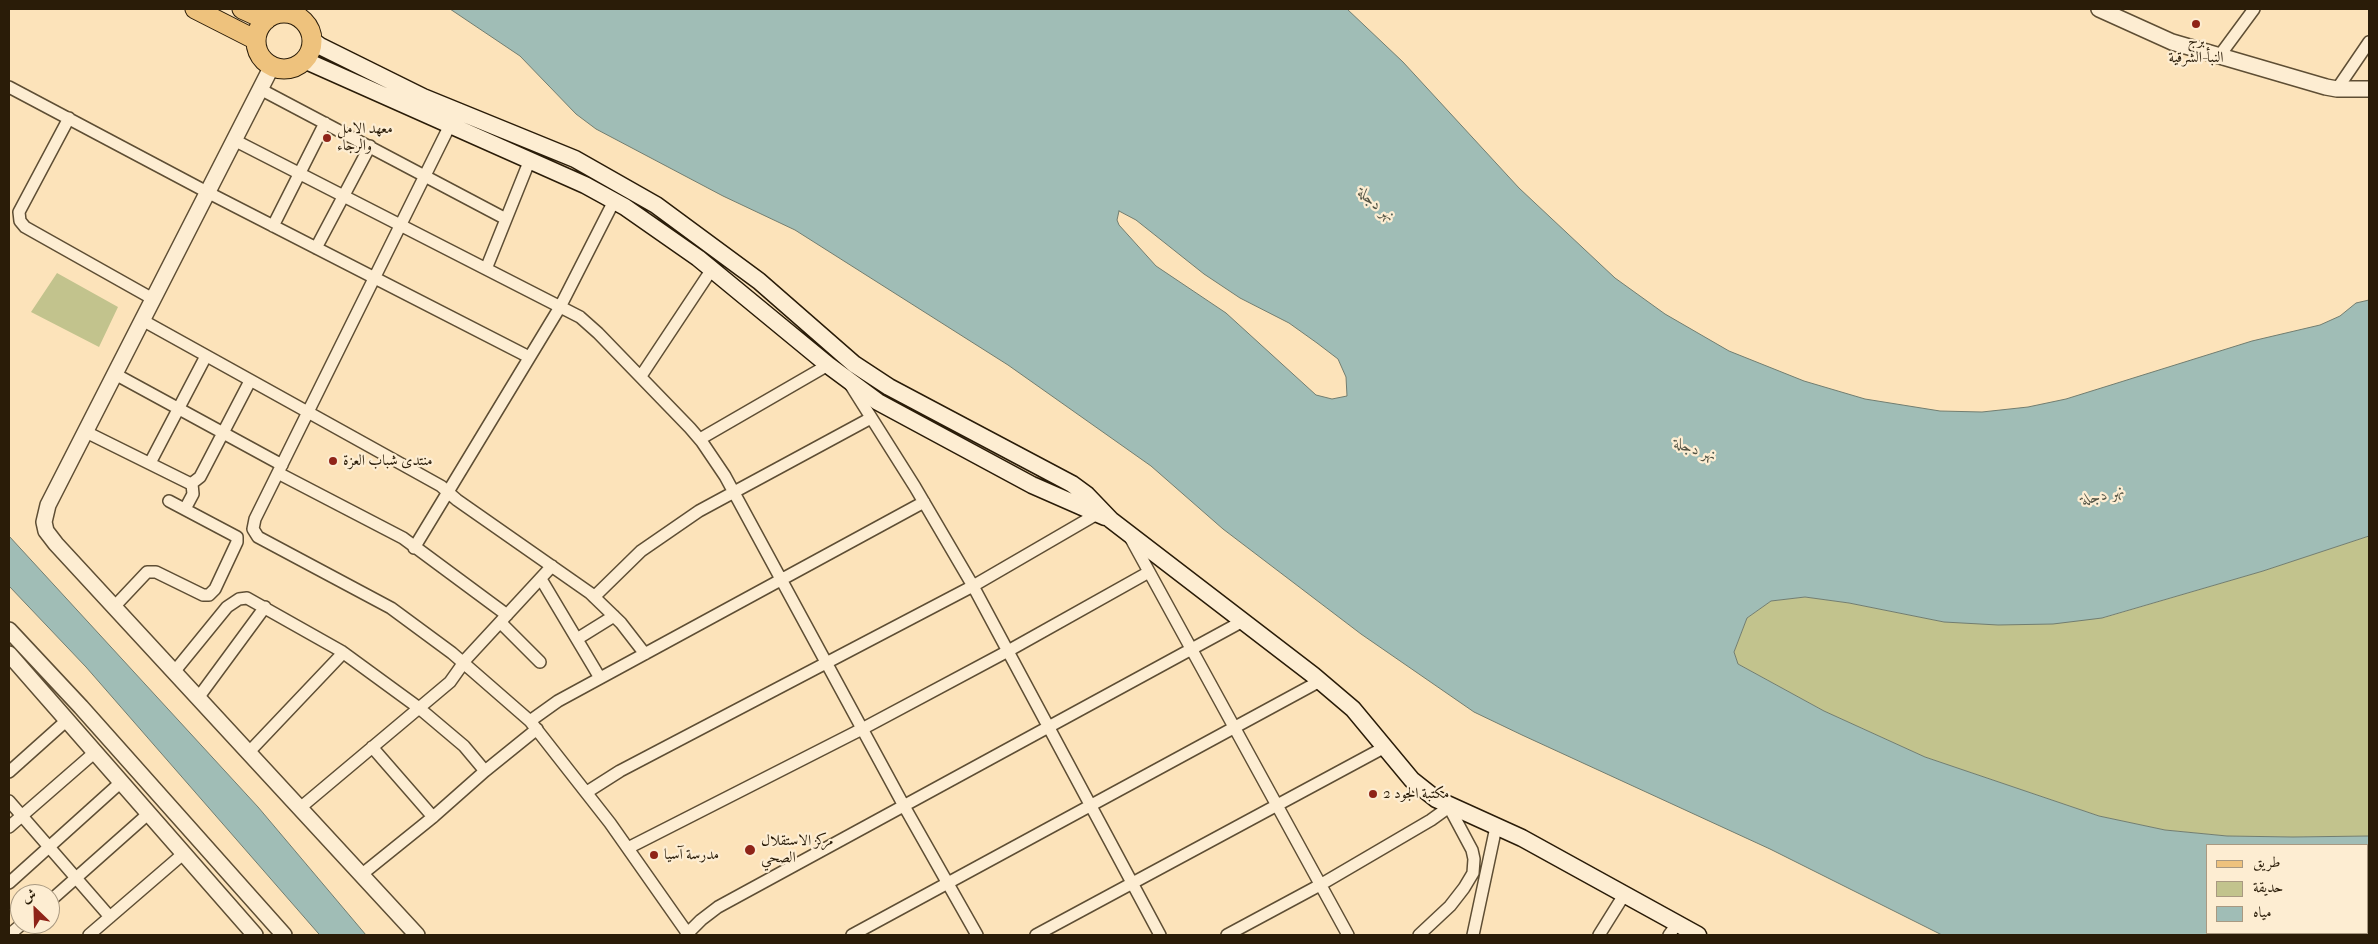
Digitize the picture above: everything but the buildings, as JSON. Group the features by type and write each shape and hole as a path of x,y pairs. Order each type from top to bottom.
{"main road":[{"path":"195,9 256,40"},
{"path":"242,9 295,15 423,97 575,159 656,205 758,281 854,364 889,387 1072,484 1088,495 1104,517"},
{"path":"276,14 261,25 256,40 260,55 272,66 289,68 304,60 311,47 311,25"},
{"path":"304,60 585,186 647,220 712,269 847,380 878,402 1032,485 1104,517 1128,533 1243,621 1353,709 1412,780 1436,799 1449,807 1522,838 1624,894 1673,929 1698,935"},
{"path":"498,147 504,131"}],"street":[{"path":"2099,9 2172,42 2337,89 2369,89"},
{"path":"2220,56 2254,9"},
{"path":"2337,89 2369,42"},
{"path":"272,66 48,505 44,522 50,537 417,935"},
{"path":"9,87 207,192 529,358"},
{"path":"260,89 506,219"},
{"path":"68,118 19,212 20,221 25,226 153,299"},
{"path":"273,226 326,123"},
{"path":"450,124 255,520 254,531 258,537 391,608 464,663 534,725 628,848 687,934 718,907 1243,621"},
{"path":"234,140 560,307 588,324 641,376 700,439 733,491 904,806 977,935"},
{"path":"316,248 370,146"},
{"path":"486,269 529,162"},
{"path":"414,548 560,307 614,201"},
{"path":"641,376 712,269"},
{"path":"142,320 432,481 594,597 614,616 645,654"},
{"path":"150,463 206,356"},
{"path":"700,439 828,365"},
{"path":"115,374 223,432 280,469 402,538 504,619 540,662"},
{"path":"847,380 924,502 973,586 1160,935"},
{"path":"192,484 200,477 250,381"},
{"path":"594,597 623,568 663,534 733,491 871,418"},
{"path":"86,432 150,463 183,482 192,484"},
{"path":"185,510 193,494 192,484"},
{"path":"114,607 147,572 156,572 203,595 209,595 215,589 237,542 237,538 234,534 169,501"},
{"path":"361,875 485,771 558,701 924,502"},
{"path":"587,792 620,771 1104,517"},
{"path":"237,538 254,531"},
{"path":"1128,533 1348,935"},
{"path":"300,808 450,682 464,663 552,566"},
{"path":"628,848 862,729 1008,652 1148,572"},
{"path":"541,578 600,678"},
{"path":"174,672 234,602 248,598 343,653 419,708 464,746 485,771"},
{"path":"198,698 265,607"},
{"path":"576,639 614,616"},
{"path":"9,630 81,707 199,842 284,935"},
{"path":"249,752 343,653"},
{"path":"11,659 255,935"},
{"path":"852,935 1320,682"},
{"path":"9,772 66,721"},
{"path":"372,747 433,816"},
{"path":"1036,935 1385,747"},
{"path":"9,827 94,753"},
{"path":"9,883 120,783"},
{"path":"9,801 110,918"},
{"path":"1227,935 1320,885 1431,820 1449,807 1472,850 1474,859 1473,873 1450,906 1419,935"},
{"path":"60,893 148,814"},
{"path":"1473,935 1496,827"},
{"path":"89,935 182,854"},
{"path":"1598,935 1624,894"}],"green space":[{"path":"57,273 118,307 99,347 31,312"},
{"path":"2369,536 2369,836 2227,836 2165,830 2099,816 1925,757 1824,711 1738,664 1734,652 1747,618 1771,601 1805,597 1849,603 1944,622 2103,618 2263,571"}],"water":[{"name":"نهر دجلة","path":"450,9 1347,9 1403,62 1519,188 1615,278 1665,314 1729,351 1804,381 1865,399 1940,411 1982,412 2028,407 2066,399 2252,341 2320,325 2340,316 2356,303 2369,300 2369,536 2263,571 2102,618 2053,624 1998,625 1944,622 1849,603 1805,597 1771,601 1747,618 1734,652 1738,664 1824,711 1925,757 2099,816 2165,830 2227,836 2369,836 2369,935 1942,935 1770,849 1474,712 1361,634 1223,529 1151,466 1008,365 795,230 723,196 596,129 576,114 520,56","holes":["1119,211 1136,220 1204,274 1240,298 1289,323 1338,359 1346,377 1347,396 1332,399 1316,395 1226,313 1156,266 1119,225 1117,220"]},
{"path":"9,536 258,807 366,935 320,935 318,933 86,667 9,586"}],"place":[{"name":"برج النبأ-الشرقية","path":"2196,24"},
{"name":"معهد الامل والرجاء","path":"327,138"},
{"name":"منتدى شباب العزة","path":"333,461"},
{"name":"مكتبة الجود 2","path":"1373,794"},
{"name":"مركز الاستقلال الصحي","path":"750,850"},
{"name":"مدرسة آسيا","path":"654,855"}]}
